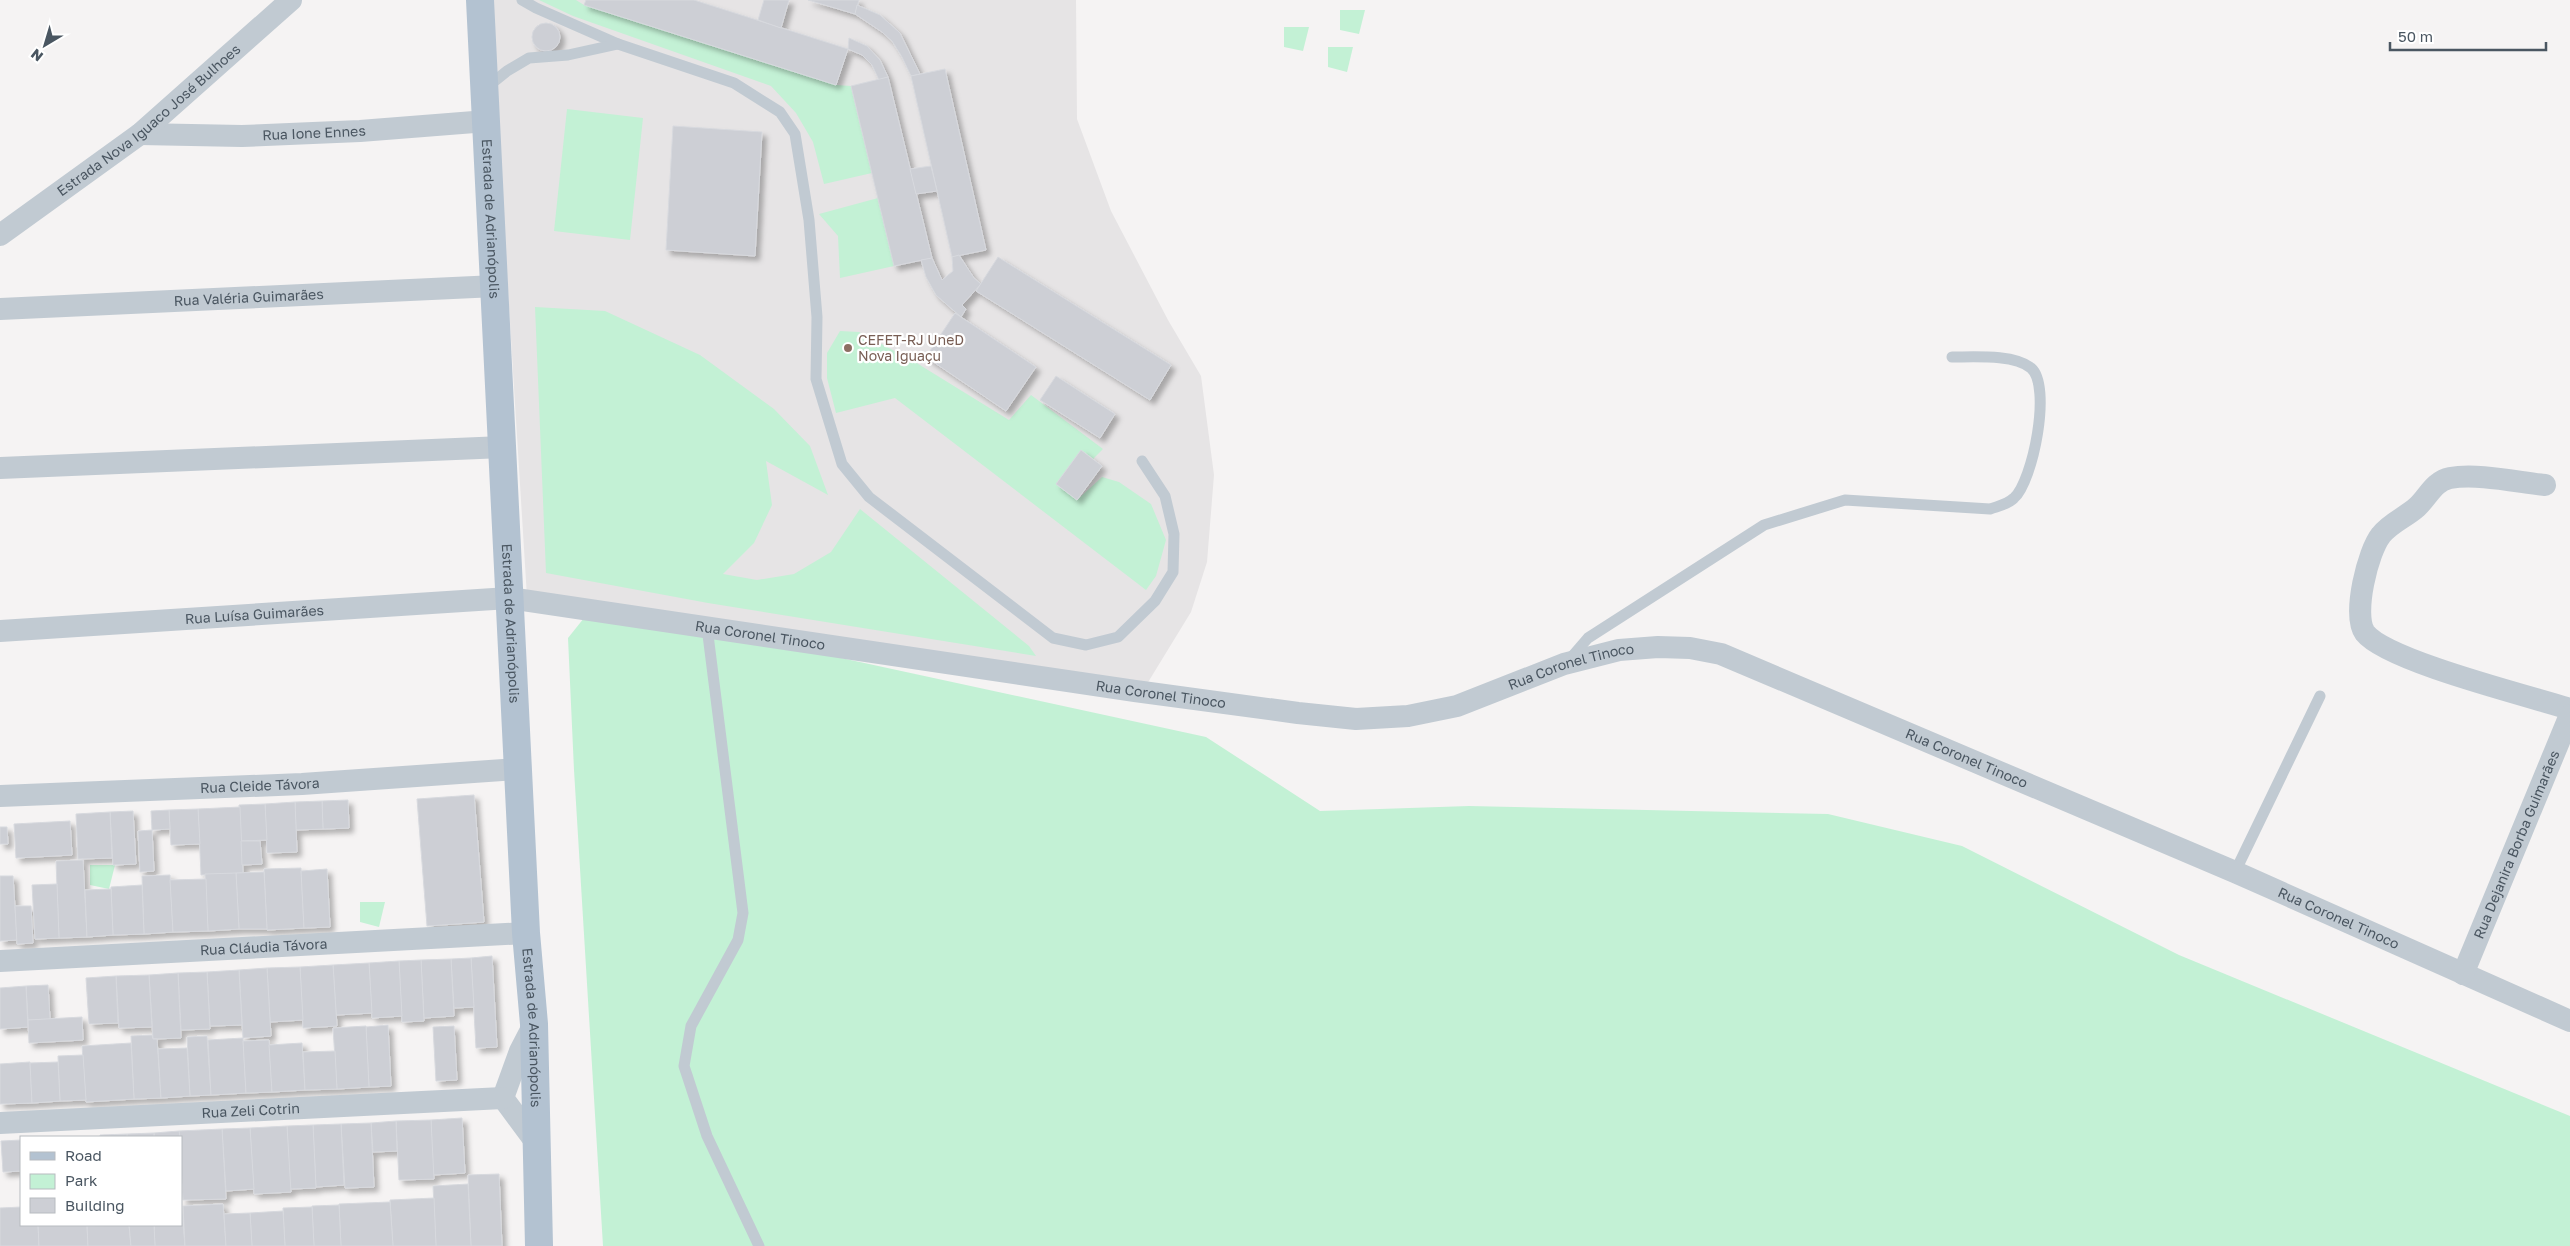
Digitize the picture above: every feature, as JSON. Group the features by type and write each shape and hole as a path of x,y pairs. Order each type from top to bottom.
{"main road":[{"name":"Estrada de Adrianópolis","path":"480,0 496,286 526,934 534,1024 539,1246"}],"street":[{"name":"Estrada Nova Iguaco José Bulhoes","path":"0,235 140,134 291,0"},
{"name":"Rua Ione Ennes","path":"140,134 252,136 487,121"},
{"name":"Rua Valéria Guimarães","path":"0,308 496,286"},
{"path":"0,468 503,447"},
{"path":"2545,485 2468,477 2450,478 2441,482 2418,506 2385,530 2375,543 2367,570 2359,614 2364,632 2376,643 2403,658 2570,709"},
{"name":"Rua Coronel Tinoco","path":"509,598 1135,691 1298,714 1356,719 1408,716 1457,706 1536,677 1564,664 1619,650 1658,647 1690,648 1721,654 2235,872 2570,1021"},
{"name":"Rua Luísa Guimarães","path":"0,632 509,598"},
{"name":"Rua Dejanira Borba Guimarães","path":"2463,974 2570,715"},
{"name":"Rua Cleide Távora","path":"0,796 302,784 518,769"},
{"name":"Rua Cláudia Távora","path":"0,961 526,934"},
{"path":"534,1024 520,1051 503,1098 537,1144"},
{"name":"Rua Zeli Cotrin","path":"0,1123 503,1098"}],"lane":[{"path":"522,0 544,12 618,44 734,83 780,112 795,134 809,220 817,317 816,379 842,464 869,497 1053,638 1086,645 1118,637 1155,600 1173,572 1174,534 1165,496 1142,461"},
{"path":"484,89 507,71 529,58 568,55 618,44"},
{"path":"1564,664 1588,638 1764,525 1845,500 1990,509 2007,504 2016,497 2032,461 2039,429 2039,382 2035,372 2018,361 1952,356"},
{"path":"707,627 743,913 738,940 691,1026 684,1066 707,1136 759,1246"},
{"path":"2235,872 2320,696"}],"shaded area":[{"name":"CEFET-RJ UneD Nova Iguaçu","path":"490,0 1076,0 1077,119 1111,211 1168,320 1201,376 1214,475 1207,562 1191,612 1139,697 527,597"}],"green space":[{"path":"539,0 576,0 584,5 836,85 851,86 872,173 824,184 813,142 796,113 771,86 573,16"},
{"path":"1340,10 1365,10 1359,34 1340,30"},
{"path":"1284,27 1309,27 1303,51 1284,47"},
{"path":"1328,47 1353,47 1347,72 1328,67"},
{"path":"567,109 643,118 630,240 554,231"},
{"path":"878,198 894,266 840,278 838,236 819,214"},
{"path":"535,307 605,311 700,355 774,409 810,446 828,495 766,461 772,505 754,543 723,574 757,580 794,574 831,552 860,509 1029,646 1036,656 708,603 546,573"},
{"path":"840,331 859,332 915,362 1009,420 1031,395 1103,449 1093,459 1081,450 1056,484 1077,500 1102,477 1119,482 1151,504 1166,540 1156,576 1146,590 895,398 836,413 827,378 827,353"},
{"path":"584,618 832,656 1206,737 1320,811 1469,806 1828,814 1962,846 2179,955 2570,1116 2570,1246 603,1246 574,770 568,638"},
{"path":"90,865 115,865 109,889 90,885"},
{"path":"360,902 385,902 379,927 360,922"}],"building":[{"path":"586,0 694,0 848,49 836,85 584,5"},
{"path":"764,0 789,0 781,28 758,20"},
{"path":"808,0 859,0 855,14"},
{"path":"857,5 880,15 900,33 920,74 911,76 892,41 855,14"},
{"path":"546,23 556,27 560,37 556,47 546,51 536,47 532,37 536,27"},
{"path":"849,38 867,46 880,60 888,77 879,80 872,65 862,55 848,49"},
{"path":"945,69 986,250 952,257 911,76"},
{"path":"888,77 932,258 894,266 851,86"},
{"path":"673,126 762,132 755,256 666,250"},
{"path":"931,166 937,191 916,194 910,169"},
{"path":"959,255 974,278 981,284 962,305 966,309 961,317 936,295 926,277 921,260 932,258 942,280 953,271 952,257"},
{"path":"998,257 1171,365 1150,400 976,291"},
{"path":"955,313 1036,367 1006,411 926,357"},
{"path":"1056,376 1115,414 1100,438 1040,400"},
{"path":"1081,450 1102,466 1077,500 1056,484"},
{"path":"474,795 484,922 427,926 417,799"},
{"path":"348,800 349,828 323,829 322,801"},
{"path":"322,801 323,829 296,830 295,802"},
{"path":"295,802 297,852 267,853 265,804"},
{"path":"265,804 267,840 241,841 239,805"},
{"path":"240,807 243,873 201,875 198,809"},
{"path":"198,809 200,844 171,845 169,810"},
{"path":"169,810 170,829 152,830 151,811"},
{"path":"133,811 136,864 113,865 110,812"},
{"path":"110,812 112,858 78,859 76,814"},
{"path":"70,821 72,855 16,858 14,824"},
{"path":"0,827 7,827 8,844 0,844"},
{"path":"152,830 154,871 140,872 138,831"},
{"path":"241,841 260,841 262,864 242,865"},
{"path":"83,860 87,937 59,938 56,861"},
{"path":"301,868 304,928 267,930 264,869"},
{"path":"327,869 330,927 304,928 301,871"},
{"path":"264,872 267,929 239,929 236,873"},
{"path":"236,873 239,929 208,931 205,874"},
{"path":"170,875 173,932 144,934 142,876"},
{"path":"0,876 13,876 17,940 0,941"},
{"path":"206,879 208,931 173,932 170,880"},
{"path":"57,884 59,938 35,939 32,885"},
{"path":"142,885 144,934 113,935 111,887"},
{"path":"111,889 113,935 87,937 85,890"},
{"path":"15,906 31,906 33,943 17,944"},
{"path":"492,956 497,1047 476,1048 471,958"},
{"path":"471,958 474,1007 454,1008 451,959"},
{"path":"451,959 454,1016 424,1018 421,960"},
{"path":"421,960 424,1021 402,1022 399,961"},
{"path":"399,961 402,1016 372,1018 369,963"},
{"path":"369,963 372,1013 336,1015 333,965"},
{"path":"333,965 337,1026 303,1028 300,967"},
{"path":"300,967 303,1020 270,1022 267,968"},
{"path":"267,968 271,1036 243,1038 239,970"},
{"path":"239,970 242,1025 210,1026 207,972"},
{"path":"207,972 210,1029 181,1030 178,973"},
{"path":"178,973 181,1038 153,1039 149,975"},
{"path":"149,975 152,1027 119,1028 116,976"},
{"path":"116,976 118,1023 89,1024 86,978"},
{"path":"48,985 50,1019 28,1020 26,986"},
{"path":"26,986 28,1027 0,1029 0,988"},
{"path":"82,1017 83,1040 29,1043 28,1020"},
{"path":"388,1025 391,1086 369,1087 366,1027"},
{"path":"366,1026 369,1087 337,1089 333,1028"},
{"path":"454,1026 457,1080 436,1081 433,1027"},
{"path":"152,1035 153,1039 157,1039 161,1098 134,1099 131,1036"},
{"path":"207,1036 211,1095 190,1096 187,1037"},
{"path":"243,1038 246,1093 211,1095 208,1040"},
{"path":"269,1040 272,1092 246,1093 243,1041"},
{"path":"131,1043 134,1099 86,1102 82,1046"},
{"path":"302,1043 305,1090 272,1092 269,1045"},
{"path":"187,1048 190,1096 161,1098 158,1049"},
{"path":"335,1051 337,1089 305,1090 303,1052"},
{"path":"83,1055 86,1100 60,1101 58,1056"},
{"path":"30,1062 32,1103 0,1104 0,1064"},
{"path":"58,1062 60,1101 32,1103 30,1063"},
{"path":"462,1118 465,1173 433,1175 431,1120"},
{"path":"431,1120 434,1179 399,1180 396,1121"},
{"path":"396,1121 397,1151 373,1152 371,1123"},
{"path":"371,1123 374,1187 345,1188 341,1124"},
{"path":"341,1124 344,1185 316,1187 313,1125"},
{"path":"313,1125 316,1188 290,1189 287,1126"},
{"path":"287,1126 291,1192 254,1194 250,1128"},
{"path":"250,1128 254,1189 226,1191 222,1129"},
{"path":"222,1129 226,1199 183,1200 182,1136 179,1136 179,1131"},
{"path":"179,1131 180,1136 154,1136 154,1133"},
{"path":"154,1133 154,1136 127,1136 127,1134"},
{"path":"127,1134 127,1136 100,1136"},
{"path":"20,1140 20,1171 3,1172 1,1141"},
{"path":"499,1174 502,1246 471,1246 468,1175"},
{"path":"468,1184 471,1246 436,1246 433,1186"},
{"path":"434,1198 436,1246 393,1246 390,1200"},
{"path":"390,1202 393,1246 341,1246 339,1204"},
{"path":"223,1204 226,1246 185,1246 183,1206"},
{"path":"339,1205 341,1246 314,1246 312,1206"},
{"path":"20,1207 20,1226 38,1226 39,1246 0,1246 0,1208"},
{"path":"312,1207 314,1246 285,1246 283,1208"},
{"path":"283,1211 285,1246 252,1246 250,1213"},
{"path":"182,1212 185,1246 155,1246 154,1226 182,1226"},
{"path":"250,1213 252,1246 226,1246 224,1214"},
{"path":"38,1226 87,1226 88,1246 39,1246"},
{"path":"87,1226 129,1226 131,1246 88,1246"},
{"path":"129,1226 154,1226 155,1246 131,1246"}],"place":[{"name":"CEFET-RJ UneD Nova Iguaçu","path":"848,348"}]}
